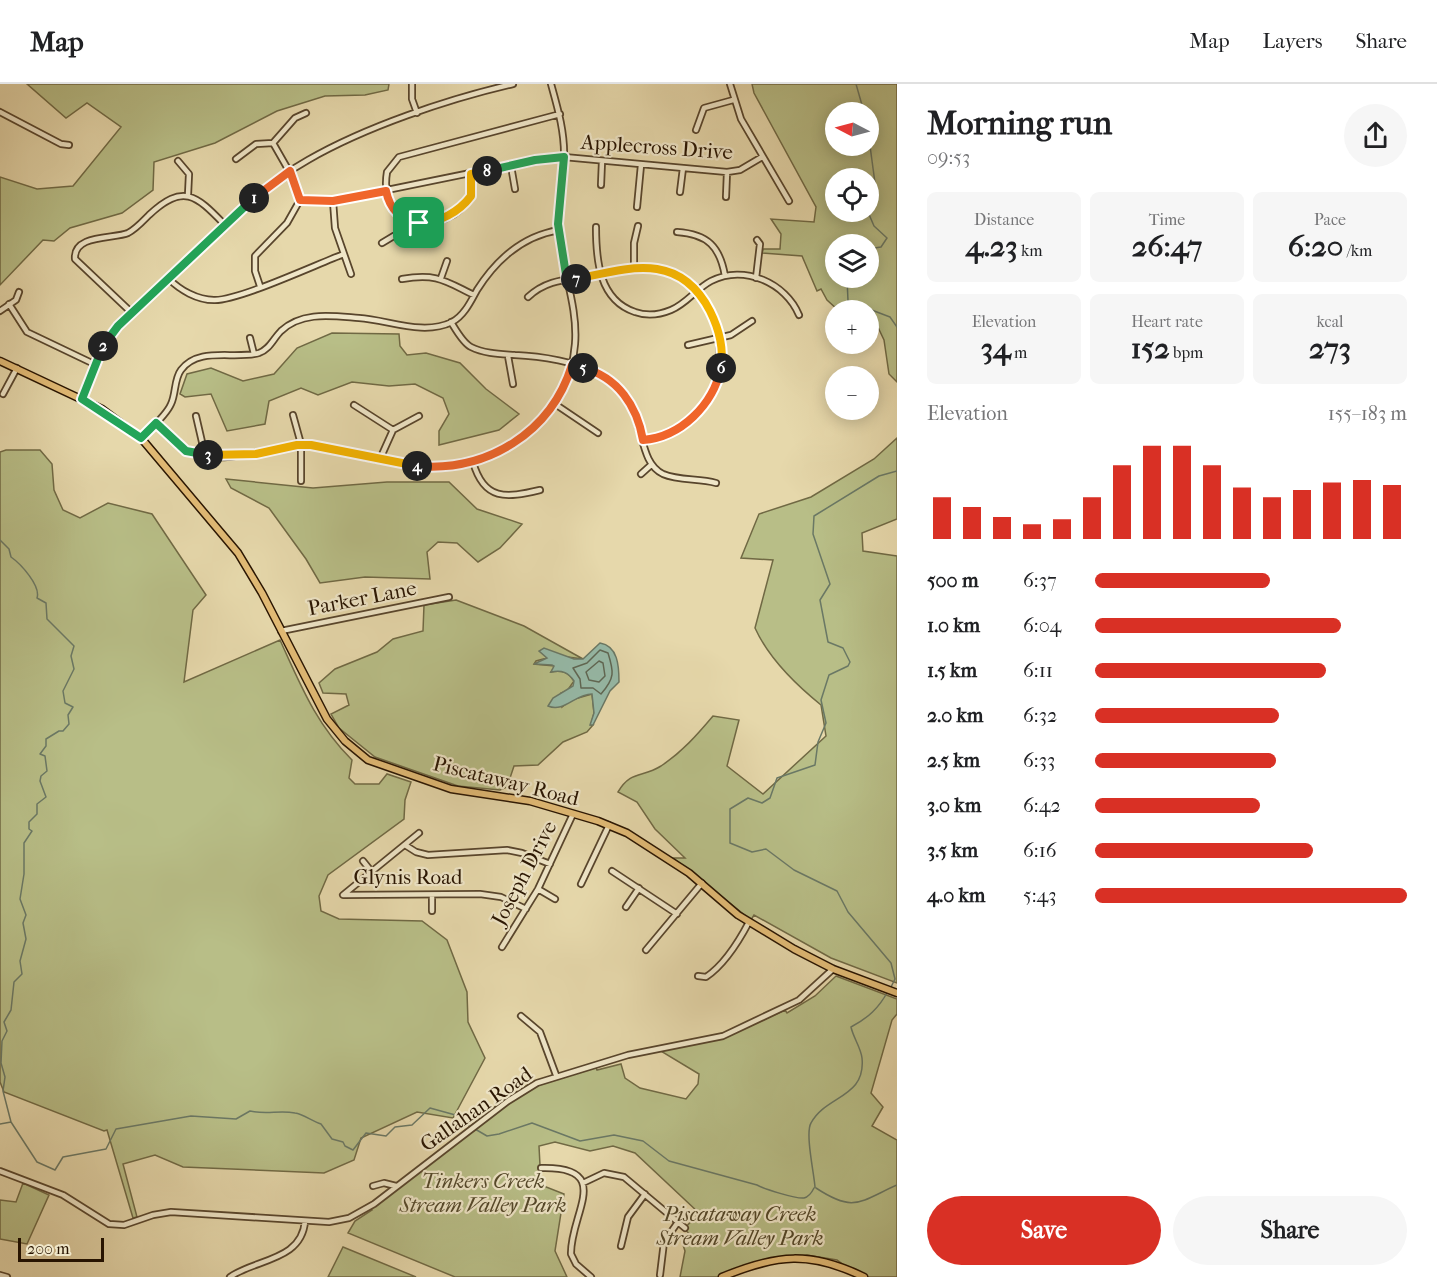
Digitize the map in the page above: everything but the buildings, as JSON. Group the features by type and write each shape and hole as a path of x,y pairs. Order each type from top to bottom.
{"main road":[{"name":"Piscataway Road","path":"0,361 82,399 141,438 238,553 327,719 337,733 364,758 454,790 518,799 609,825 652,847 702,883 749,922 833,969 897,993"},
{"path":"722,1277 748,1267 801,1258 827,1261 863,1277"}],"street":[{"path":"412,84 412,99 417,113"},
{"path":"82,399 94,364 111,335 253,198 290,171 337,146 485,87 513,84"},
{"path":"156,423 186,451 202,455 256,454 301,444 427,467 473,462 499,452 522,438 555,404 572,365 575,334 559,230 564,157 560,114 551,84"},
{"path":"730,84 733,100 762,157 789,201"},
{"path":"696,130 704,108 733,100"},
{"path":"0,112 61,144 69,145"},
{"path":"236,159 256,144 273,143 295,118 306,113"},
{"path":"471,174 471,196 455,212 427,223 404,219 393,209 386,191 387,172 399,157 560,114"},
{"path":"260,286 255,271 255,255 287,224 300,200 290,171 273,143"},
{"name":"Applecross Drive","path":"300,200 333,201 564,157 727,172 740,170 762,157"},
{"path":"178,161 188,171 188,195"},
{"path":"601,185 602,161"},
{"path":"637,207 641,165"},
{"path":"511,166 515,189"},
{"path":"680,192 683,168"},
{"path":"726,197 727,172"},
{"path":"132,314 75,259 76,254 95,237 129,232 167,200 188,195 205,204 224,225"},
{"path":"333,201 334,224 351,274"},
{"path":"382,243 397,234 404,219"},
{"path":"634,268 634,243 638,226"},
{"path":"596,227 601,274 605,288 618,304 640,314 669,311 710,281 725,276 756,278 770,282 784,291 799,315"},
{"path":"141,438 171,406 180,371 191,361 206,356 254,354 265,351 280,332 293,322 310,316 378,319 432,328 452,322 463,313 484,280 517,245 539,233 559,230"},
{"path":"677,232 701,236 711,242 720,255 725,276"},
{"path":"756,278 758,240"},
{"path":"169,279 191,294 215,300 260,286 344,254"},
{"path":"441,278 447,261"},
{"path":"528,297 548,282 567,281 634,268 668,271 697,291 711,313 720,338 720,372 704,403 682,427 664,436 643,440"},
{"path":"402,279 425,275 441,278 474,295"},
{"path":"0,311 19,292"},
{"path":"9,304 27,332 94,364"},
{"path":"688,345 720,338 741,329 752,321"},
{"path":"452,322 469,346 508,356 513,354 572,365 599,374 623,392 634,409 651,465 671,477 716,483"},
{"path":"250,338 254,354"},
{"path":"508,356 513,384"},
{"path":"3,394 17,368"},
{"path":"555,404 598,434"},
{"path":"354,405 393,430"},
{"path":"293,415 301,444 301,481"},
{"path":"196,416 202,442 202,455"},
{"path":"380,459 393,430 419,416"},
{"path":"473,462 480,480 495,493 511,496 540,490"},
{"path":"641,474 651,465"},
{"name":"Parker Lane","path":"281,631 449,597"},
{"name":"Joseph Drive","path":"502,947 538,889 573,814"},
{"path":"581,884 609,825"},
{"name":"Glynis Road","path":"418,833 343,895 491,895 512,901 526,909"},
{"path":"405,845 416,852 428,855 515,851 550,864"},
{"path":"363,861 371,872"},
{"path":"612,871 677,914"},
{"path":"646,950 702,883"},
{"path":"626,907 639,888"},
{"path":"538,889 555,899"},
{"path":"432,895 432,911"},
{"path":"698,976 706,977 716,968 741,938 749,922"},
{"name":"Gallahan Road","path":"0,1171 63,1195 113,1225 124,1225 165,1212 332,1222 349,1218 374,1204 524,1089 556,1075 634,1054 723,1036 799,1000 833,969"},
{"path":"521,1016 540,1032 556,1075"},
{"path":"541,1168 568,1169 583,1183 584,1200 571,1254 579,1266 591,1277"},
{"path":"583,1183 604,1173 627,1178 685,1228"},
{"path":"373,1186 384,1183 396,1186"},
{"path":"621,1246 628,1217 645,1194"},
{"path":"230,1277 286,1253 301,1237 305,1221"},
{"path":"660,1275 664,1242 678,1222"},
{"path":"0,1275 7,1277"}],"green space":[{"path":"27,84 389,84 388,90 365,95 325,96 277,111 215,143 154,162 153,190 122,213 70,228 54,241 43,240 0,285 0,177 37,189 73,186 121,127 87,103 66,118"},
{"path":"752,84 897,84 897,382 889,374 884,340 879,329 879,300 827,300 821,289 817,291 802,256 762,253 763,249 780,249 781,234 771,219 814,222 816,207 754,93"},
{"path":"332,333 399,334 400,346 407,355 426,353 460,363 486,389 519,414 499,430 439,445 439,431 449,414 443,398 415,384 389,386 352,382 318,395 301,388 269,401 265,424 227,431 211,394 185,397 180,394 187,374 211,368 243,381 274,374 297,348"},
{"path":"897,438 897,519 862,533 863,551 897,556 897,983 831,958 754,915 751,920 673,858 685,858 655,829 637,802 618,792 632,777 654,770 676,755 713,716 739,720 727,766 763,794 826,736 821,705 784,670 768,650 755,628 773,560 741,558 759,514 811,497 874,459"},
{"path":"40,450 52,464 54,490 63,510 80,518 108,503 152,514 206,595 193,610 184,682 280,640 319,718 352,760 349,778 355,784 379,784 387,774 411,782 405,800 404,819 328,875 319,896 321,911 339,919 422,921 447,940 467,992 468,1022 485,1058 453,1118 417,1112 361,1138 354,1160 324,1173 183,1167 155,1155 123,1164 137,1217 133,1218 107,1130 104,1131 4,1092 0,1082 0,452"},
{"path":"226,479 313,488 387,482 449,482 477,509 522,524 500,548 478,562 457,543 438,542 427,552 430,579 365,577 320,583 306,559 269,508 231,488"},
{"path":"456,600 524,626 583,659 544,654 547,658 536,661 534,664 555,666 551,672 564,672 574,681 567,691 561,693 562,707 571,700 592,694 594,713 591,725 593,725 587,732 563,742 538,765 514,766 507,787 500,790 458,786 375,757 339,728 331,714 349,705 346,694 323,693 319,683 335,669 377,652 393,639 423,631 424,605"},
{"path":"836,976 897,999 897,1014 892,1020 871,1093 883,1107 872,1126 897,1140 897,1277 860,1277 837,1260 807,1255 720,1277 680,1277 685,1251 683,1245 691,1235 684,1229 699,1213 635,1153 613,1146 590,1151 555,1142 539,1146 541,1185 564,1194 555,1251 567,1277 455,1277 348,1233 355,1221 372,1210 369,1208 534,1084 595,1065 597,1070 621,1064 625,1078 640,1088 686,1099 698,1084 699,1074 659,1050 722,1039 785,1010 787,1013 815,996"},
{"path":"23,1183 49,1195 27,1244 0,1239 0,1200 16,1202"},
{"path":"343,1247 416,1277 328,1277"}],"water":[{"path":"600,643 614,652 618,663 619,682 610,691 593,725 590,725 594,713 592,694 559,707 548,706 553,698 573,686 574,681 564,672 551,672 554,666 552,665 534,664 547,658 539,651 544,648 574,659 583,659"}],"waterway":[{"path":"856,84 861,102"},
{"path":"871,156 873,168"},
{"path":"872,222 887,238 879,247"},
{"path":"847,288 848,301 890,317 897,327"},
{"path":"891,987 895,979 891,963 848,912 837,891 794,870 766,849 752,852 730,843 730,809 748,798 762,803 770,798 777,778 815,765 818,742 826,723 821,700 829,675 848,666 850,662 843,648 828,642 820,600 830,584 813,534 814,516 879,476 897,471"},
{"path":"0,540 9,549 11,557 25,570 33,582 37,598 46,603 47,619 74,646 71,656 74,669 63,691 65,703 73,707 68,715 69,724 63,731 46,739 46,746 40,754 45,756 47,771 41,776 40,781 46,797 37,804 37,814 29,822 29,829 32,831 24,843 24,874 20,899 26,915 23,923 26,939 20,961 22,974 14,982 11,1010 4,1022 7,1031 2,1041 1,1063 5,1077 3,1091 11,1122"},
{"path":"815,1187 809,1128 818,1114 852,1089 858,1081 862,1071 862,1058 851,1027 873,1012 888,991"},
{"path":"0,1124 11,1122 37,1162 55,1170 63,1157 106,1149 116,1129 191,1116 236,1119 250,1111 298,1114 321,1124 332,1139 343,1142 345,1146 353,1150 366,1133 386,1136 395,1127 412,1125 430,1108 459,1116 470,1127"},
{"path":"475,1129 487,1136 532,1123 580,1141 614,1135 643,1141 669,1161 787,1195 804,1198 814,1188"},
{"path":"816,1188 848,1203 865,1200 897,1185"}],"route":[{"path":"564,157 558,224 567,281 647,267 668,271 689,283 704,300 720,338 722,361 714,389 693,417 682,427 664,436 643,440 640,424 632,404 623,392 599,374 572,365 560,396 553,407 522,438 482,459 464,464 436,467 413,466 311,445 297,445 261,454 227,456 195,454 183,449 156,423 141,438 102,409 82,399 102,347 118,326 239,210 290,171 300,200 333,201 386,191 393,209 399,216 419,223 442,219 465,203 471,196 471,174 535,160 564,157"}],"park label":[{"name":"Tinkers Creek Stream Valley Park","path":"483,1193"},
{"name":"Piscataway Creek Stream Valley Park","path":"740,1226"}]}
